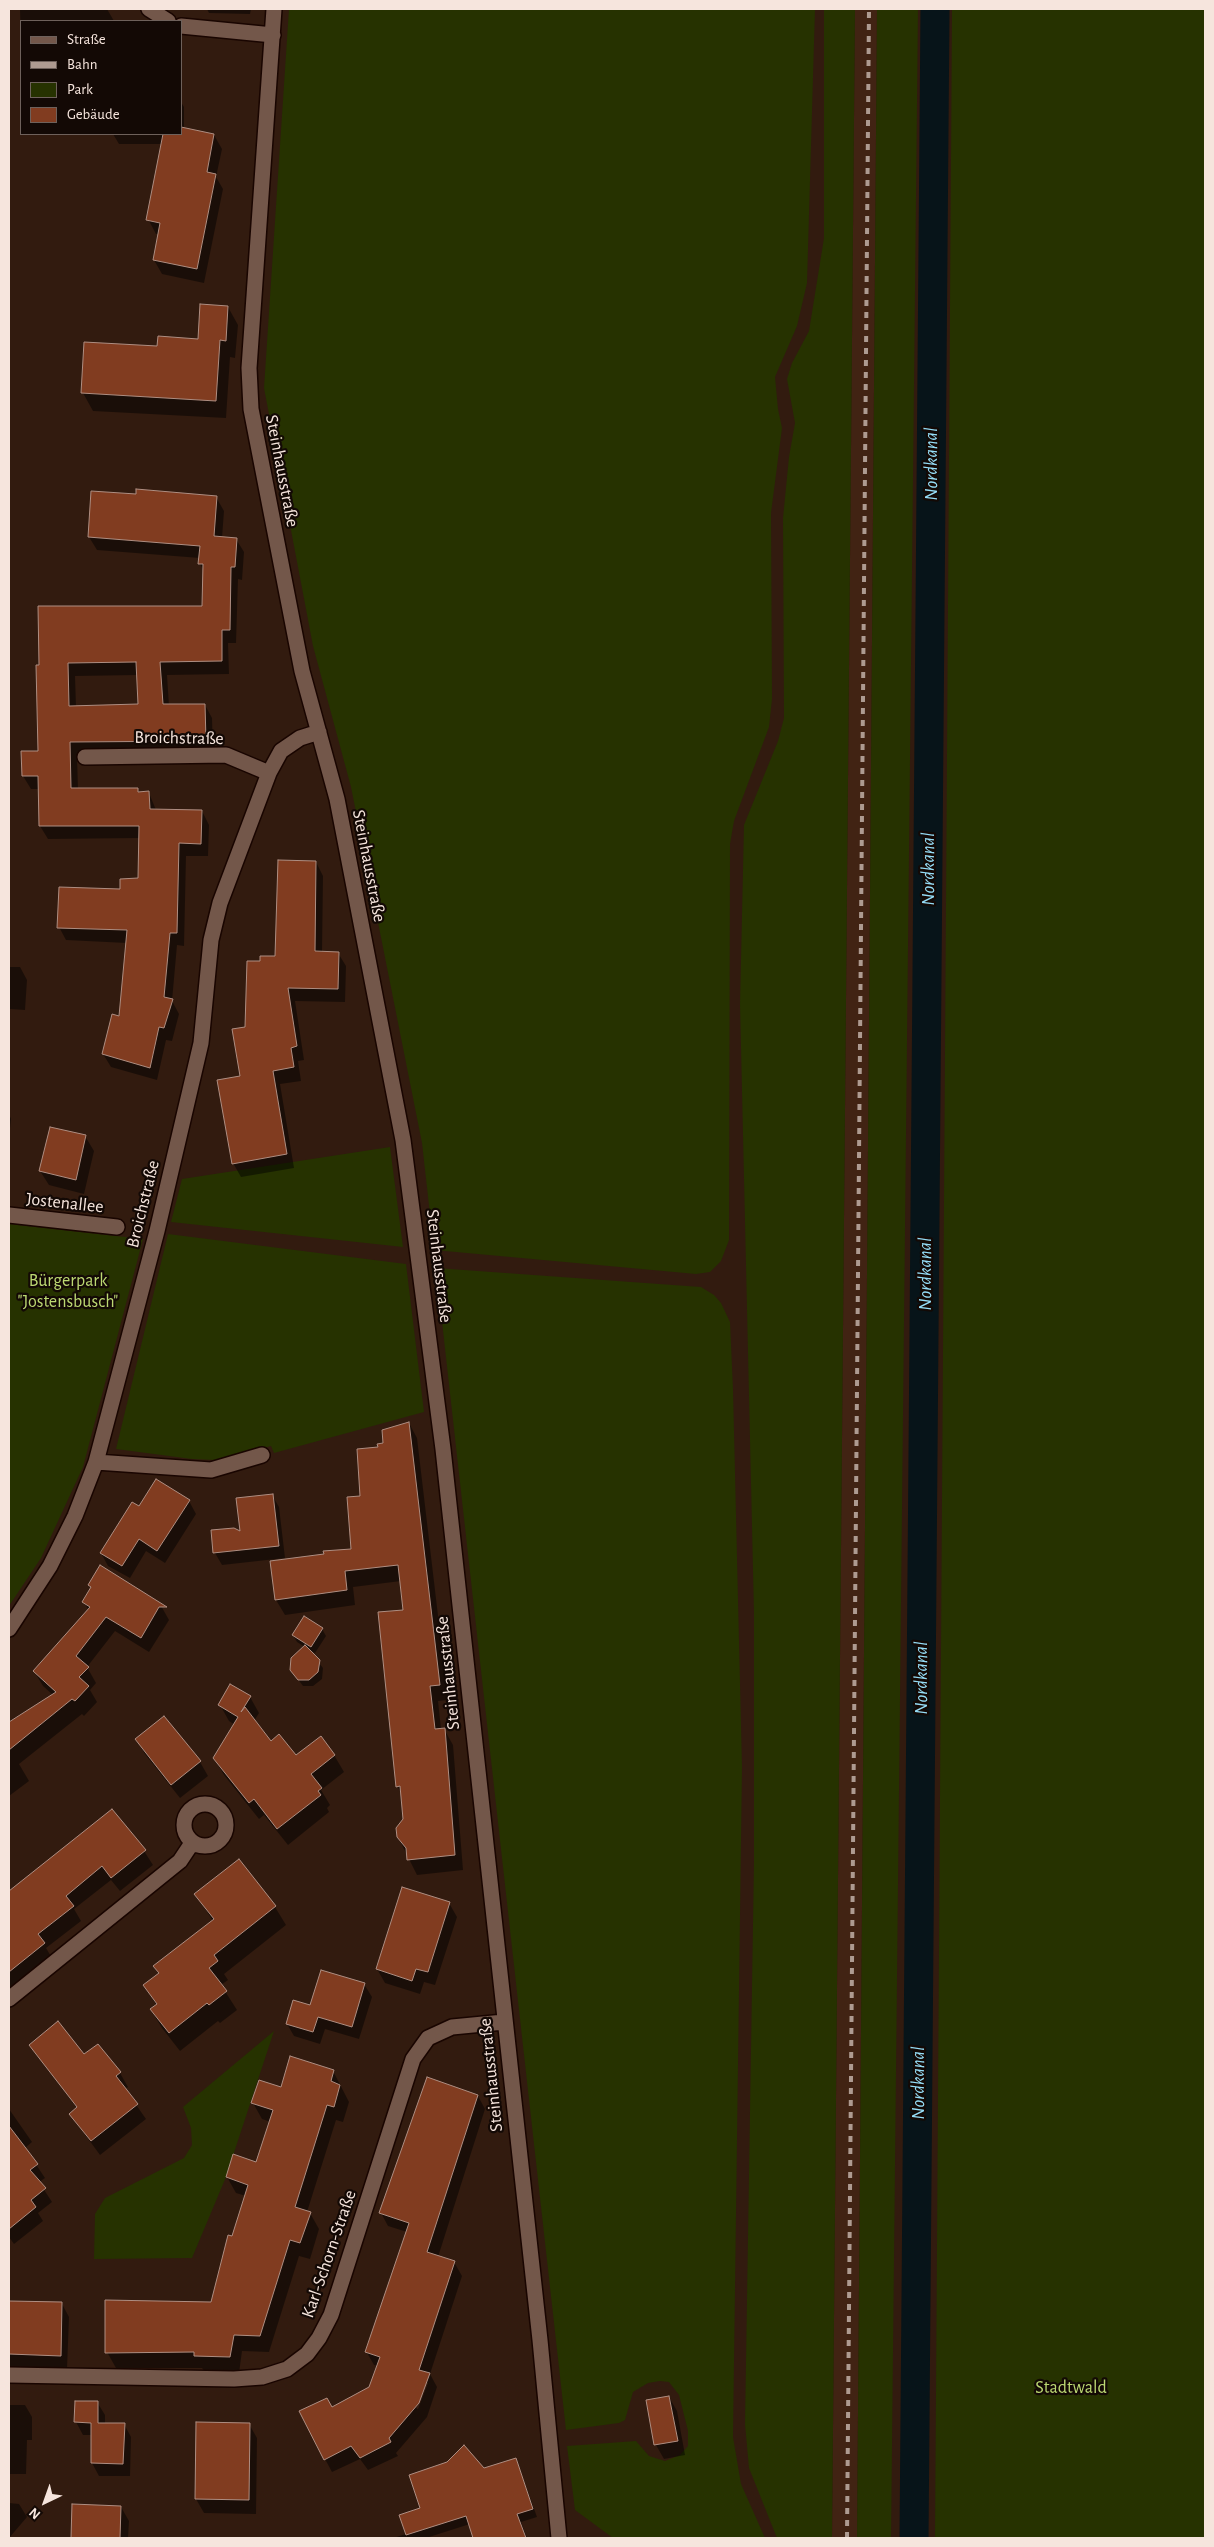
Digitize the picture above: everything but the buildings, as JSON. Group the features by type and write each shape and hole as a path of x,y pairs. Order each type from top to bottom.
{"street":[{"path":"149,9 166,20"},
{"name":"Steinhausstraße","path":"274,9 249,368 250,408 302,671 337,799 403,1140 437,1401 559,2538"},
{"path":"182,26 273,35"},
{"name":"Broichstraße","path":"9,1629 50,1566 75,1516 96,1462 157,1231 201,1043 211,940 220,903 269,773 282,751 300,738 319,732"},
{"name":"Broichstraße","path":"85,757 226,755 269,773"},
{"name":"Jostenallee","path":"9,1215 117,1227"},
{"path":"96,1462 211,1470 262,1455"},
{"path":"9,1999 180,1862 192,1843"},
{"name":"Karl-Schorn-Straße","path":"9,2375 234,2380 262,2377 288,2369 307,2354 319,2338 331,2315 413,2059 428,2038 452,2027 504,2022"}],"shaded area":[{"path":"855,9 877,9 857,2538 832,2538"}],"green space":[{"path":"289,9 815,9 807,283 797,326 775,377 782,428 771,513 772,699 769,727 734,821 730,844 729,1240 721,1261 710,1272 696,1274 434,1250 422,1143 351,787 313,646 264,388"},
{"path":"824,9 855,9 832,2538 777,2538 749,2468 745,2424 754,1861 754,1614 740,1004 744,825 778,741 784,718 783,518 789,457 795,423 787,379 792,363 809,331 824,238"},
{"path":"877,9 918,9 891,2538 857,2538"},
{"name":"Stadtwald","path":"952,9 1205,9 1205,2538 935,2538"},
{"path":"390,1147 403,1247 171,1222 182,1179"},
{"name":"Bürgerpark \"Jostensbusch\"","path":"9,1224 143,1239 83,1467 41,1558 9,1606"},
{"path":"168,1234 406,1264 424,1412 274,1453 271,1446 216,1460 192,1459 116,1449"},
{"path":"436,1268 701,1287 714,1295 721,1303 730,1322 742,1767 733,2437 741,2484 765,2538 613,2538 575,2510 567,2446 636,2441 649,2456 665,2461 680,2455 688,2446 688,2431 679,2395 669,2382 660,2381 648,2383 633,2392 625,2420 619,2423 566,2430"},
{"path":"274,2031 226,2177 192,2258 94,2259 95,2214 105,2198 184,2158 192,2145 191,2128 183,2107"}],"waterway":[{"name":"Nordkanal","path":"914,2538 935,9"}],"railway":[{"path":"847,2538 869,9"}]}
